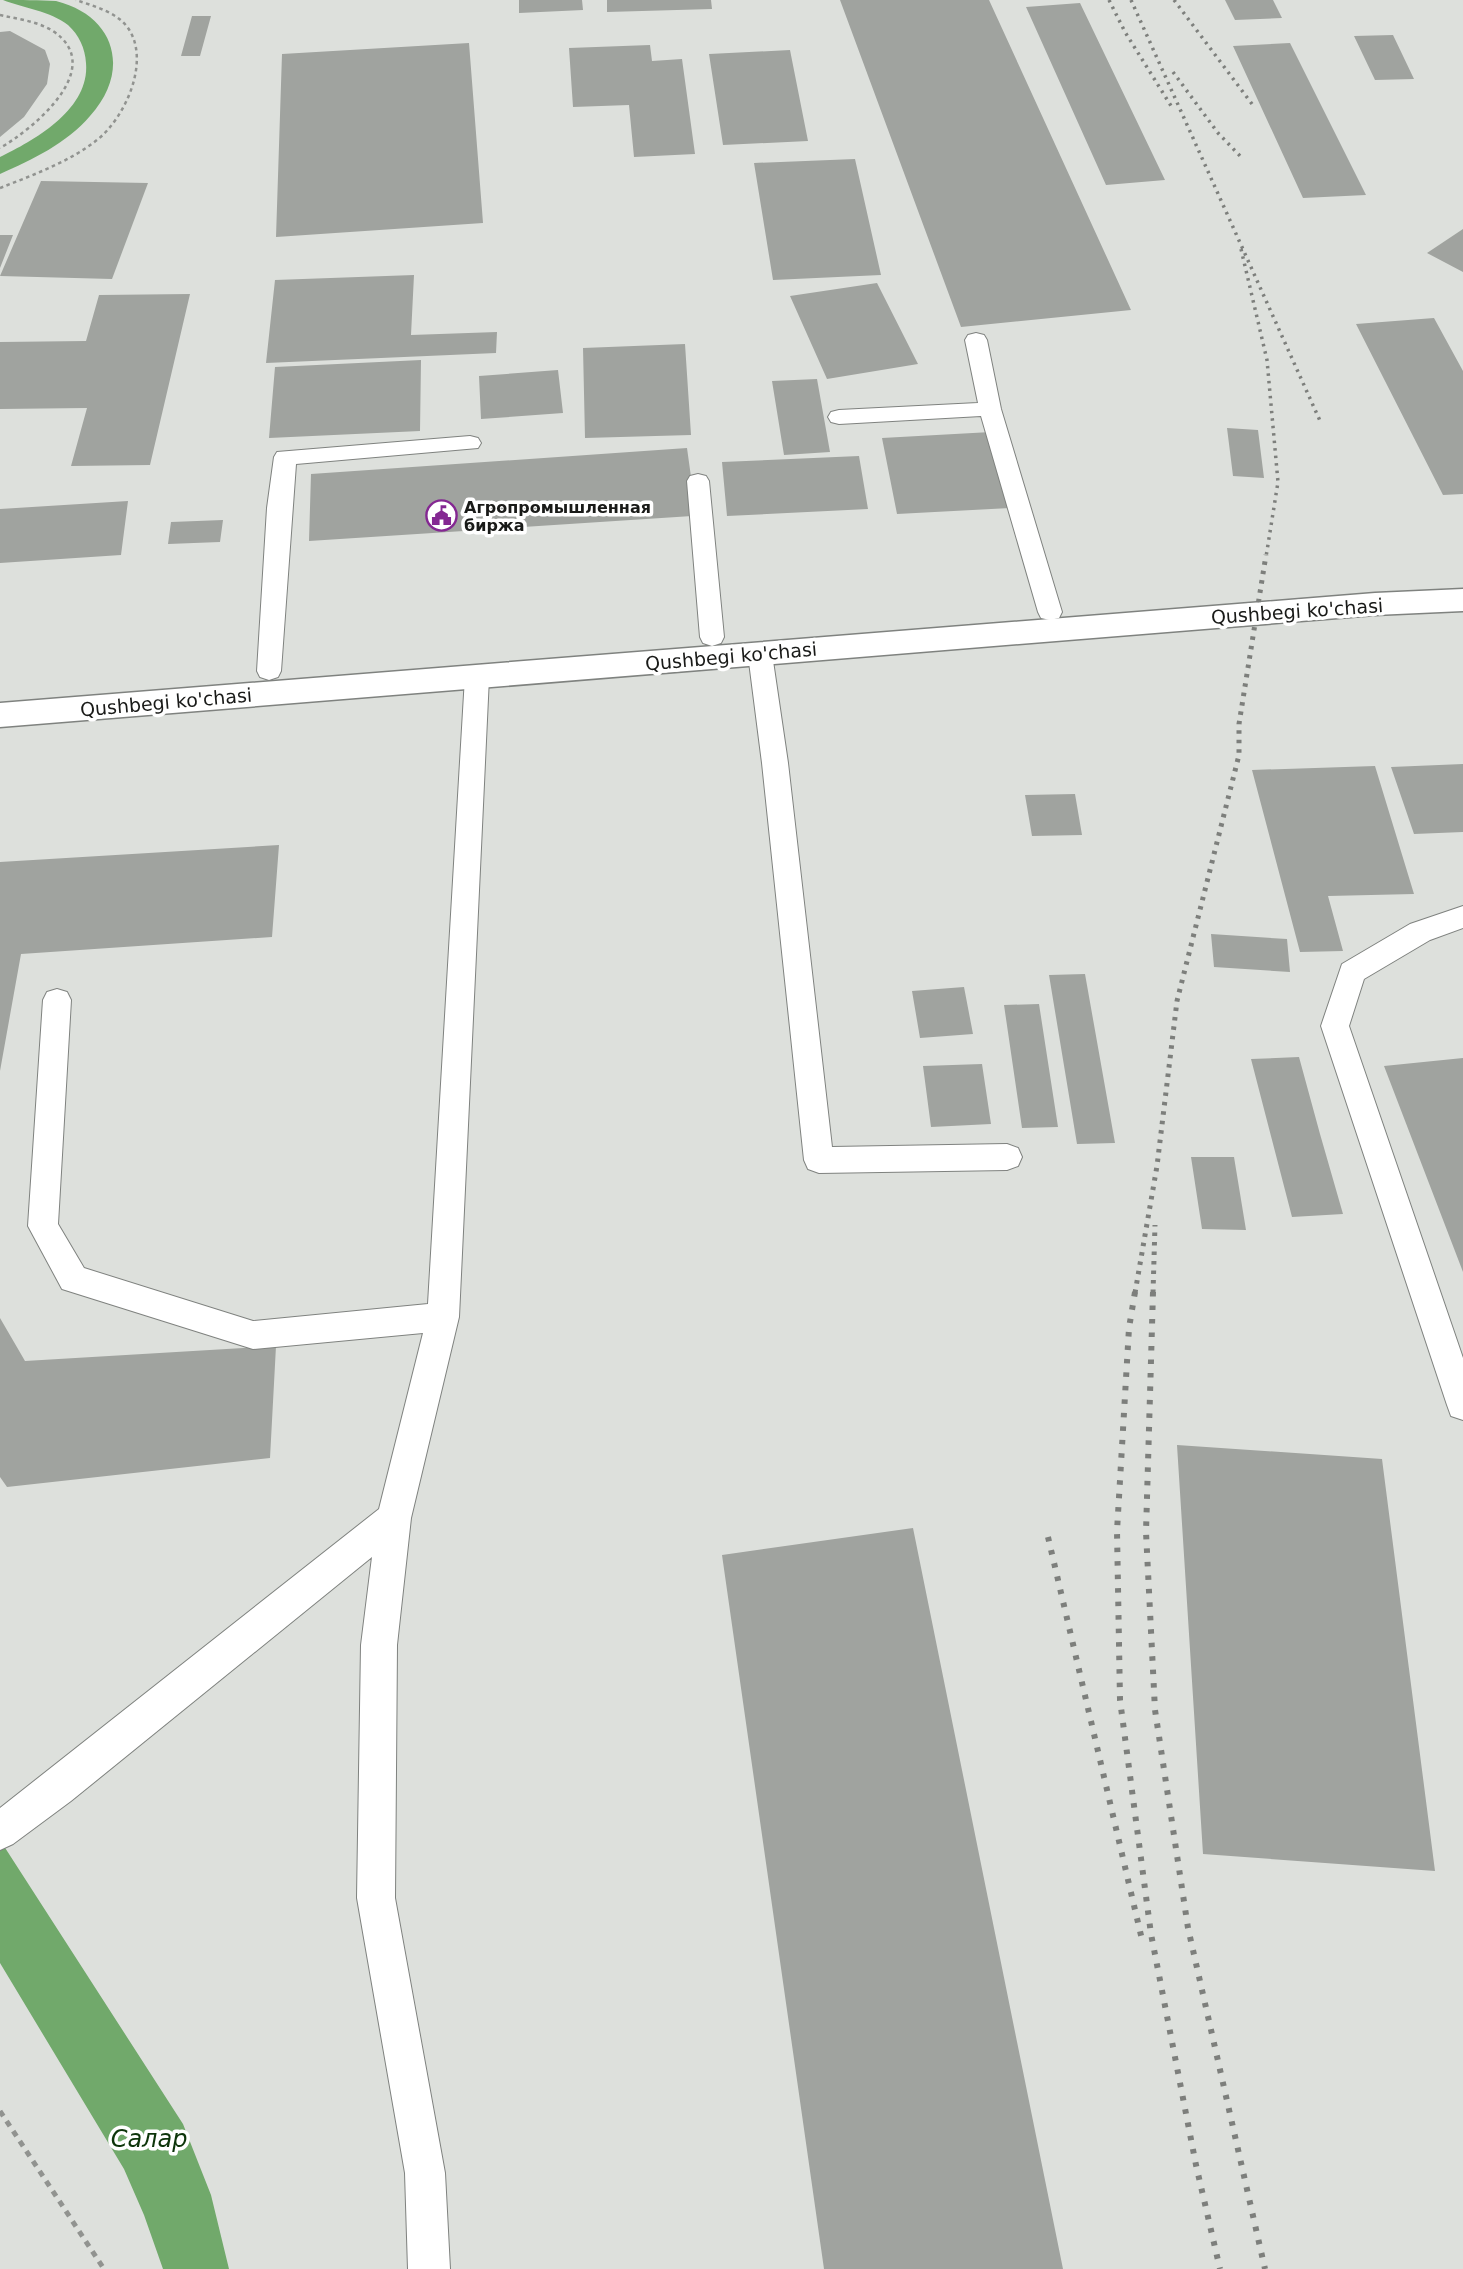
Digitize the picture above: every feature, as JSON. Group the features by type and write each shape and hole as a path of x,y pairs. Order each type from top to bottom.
{"main road":[{"name":"Qushbegi ko'chasi","path":"759,644 1050,612 1463,580"},
{"name":"Qushbegi ko'chasi","path":"0,715 269,682 759,644 1463,600"},
{"name":"Qushbegi ko'chasi","path":"0,690 269,682"}],"lane":[{"path":"976,340 990,409 1050,612"},
{"path":"839,417 990,409"},
{"path":"269,682 279,508 285,457 470,443"},
{"path":"698,481 713,648"},
{"path":"759,644 775,763 819,1160 1007,1157"},
{"path":"429,2269 425,2173 376,1898 379,1645 394,1518 443,1317 477,666"},
{"path":"1463,917 1420,932 1352,972 1335,1026 1463,1405"},
{"path":"57,1000 43,1226 73,1279 253,1335 443,1317"},
{"path":"0,1831 58,1788 394,1518"}],"path":[{"path":"0,188 44,170 98,139 119,116 135,77 136,50 129,29 99,8 76,0"},
{"path":"0,15 49,28 61,37 67,48 71,71 60,100 46,116 0,148"},
{"path":"0,2111 104,2269"}],"water":[{"path":"3,0 56,1 76,8 104,32 111,47 113,64 103,99 81,126 48,150 0,174 0,157 44,132 70,108 85,80 86,63 81,42 68,25 45,13"},
{"name":"Салар","path":"0,1840 183,2124 211,2195 229,2269 163,2269 124,2169 0,1963"}],"building":[{"path":"519,0 582,0 583,10 519,13"},
{"path":"607,0 711,0 712,9 607,12"},
{"path":"840,0 989,0 1131,310 961,327"},
{"path":"1225,0 1273,0 1282,18 1235,20"},
{"path":"1080,3 1165,180 1106,185 1026,7"},
{"path":"192,16 211,16 200,56 181,56"},
{"path":"10,31 45,50 50,64 47,84 24,117 0,137 0,32"},
{"path":"1393,35 1414,79 1375,80 1354,36"},
{"path":"469,43 483,223 276,237 282,54"},
{"path":"1290,43 1366,195 1303,198 1233,46"},
{"path":"650,45 652,61 682,59 695,154 634,157 629,105 573,107 569,48"},
{"path":"790,50 808,141 723,145 709,54"},
{"path":"855,159 881,275 773,280 754,163"},
{"path":"41,181 148,183 112,279 0,276"},
{"path":"1463,229 1463,272 1427,253"},
{"path":"0,235 13,235 0,268"},
{"path":"414,275 411,335 497,332 496,353 266,363 275,280"},
{"path":"877,283 918,364 827,379 790,296"},
{"path":"190,294 150,465 71,466 87,408 0,409 0,342 86,341 99,295"},
{"path":"1434,318 1463,371 1463,494 1443,495 1356,324"},
{"path":"685,344 691,435 585,438 583,348"},
{"path":"421,360 420,431 269,438 275,367"},
{"path":"558,370 563,413 481,419 479,376"},
{"path":"817,379 830,452 784,455 772,381"},
{"path":"1227,428 1258,430 1264,478 1233,476"},
{"path":"991,432 1010,508 897,514 882,438"},
{"path":"687,448 696,513 692,516 309,541 311,474"},
{"path":"859,456 868,509 727,516 722,462"},
{"path":"128,501 121,555 0,563 0,509"},
{"path":"223,520 220,542 168,544 171,522"},
{"path":"1463,764 1463,832 1414,834 1391,767"},
{"path":"1375,766 1414,894 1328,896 1343,951 1300,952 1252,770"},
{"path":"1075,794 1082,835 1032,836 1025,795"},
{"path":"279,845 272,937 21,954 0,1071 0,862"},
{"path":"1211,934 1287,939 1290,972 1214,967"},
{"path":"1085,974 1115,1143 1077,1144 1049,975"},
{"path":"964,987 973,1034 920,1038 912,991"},
{"path":"1039,1004 1058,1127 1022,1128 1004,1005"},
{"path":"1299,1057 1343,1214 1292,1217 1251,1059"},
{"path":"1463,1058 1463,1272 1384,1066"},
{"path":"982,1064 991,1124 931,1127 923,1066"},
{"path":"1191,1157 1234,1157 1246,1230 1202,1229"},
{"path":"0,1318 25,1361 276,1346 270,1458 7,1487 0,1477"},
{"path":"1177,1445 1382,1459 1435,1871 1203,1854"},
{"path":"913,1528 1063,2269 824,2269 722,1555"}],"railway":[{"path":"1109,0 1125,32 1173,109"},
{"path":"1131,0 1321,423"},
{"path":"1174,0 1255,108"},
{"path":"1173,72 1218,133 1243,159"},
{"path":"1241,249 1267,360 1278,482 1266,557"},
{"path":"1135,1293 1157,1166 1177,1001 1239,755 1239,724 1266,555"},
{"path":"1153,1293 1155,1225"},
{"path":"1135,1292 1129,1328 1117,1531 1120,1700 1151,1934 1196,2165 1220,2269"},
{"path":"1153,1292 1146,1532 1155,1710 1188,1928 1265,2269"},
{"path":"1048,1537 1143,1944"}],"place":[{"name":"Агропромышленная биржа","path":"441,516"}]}
